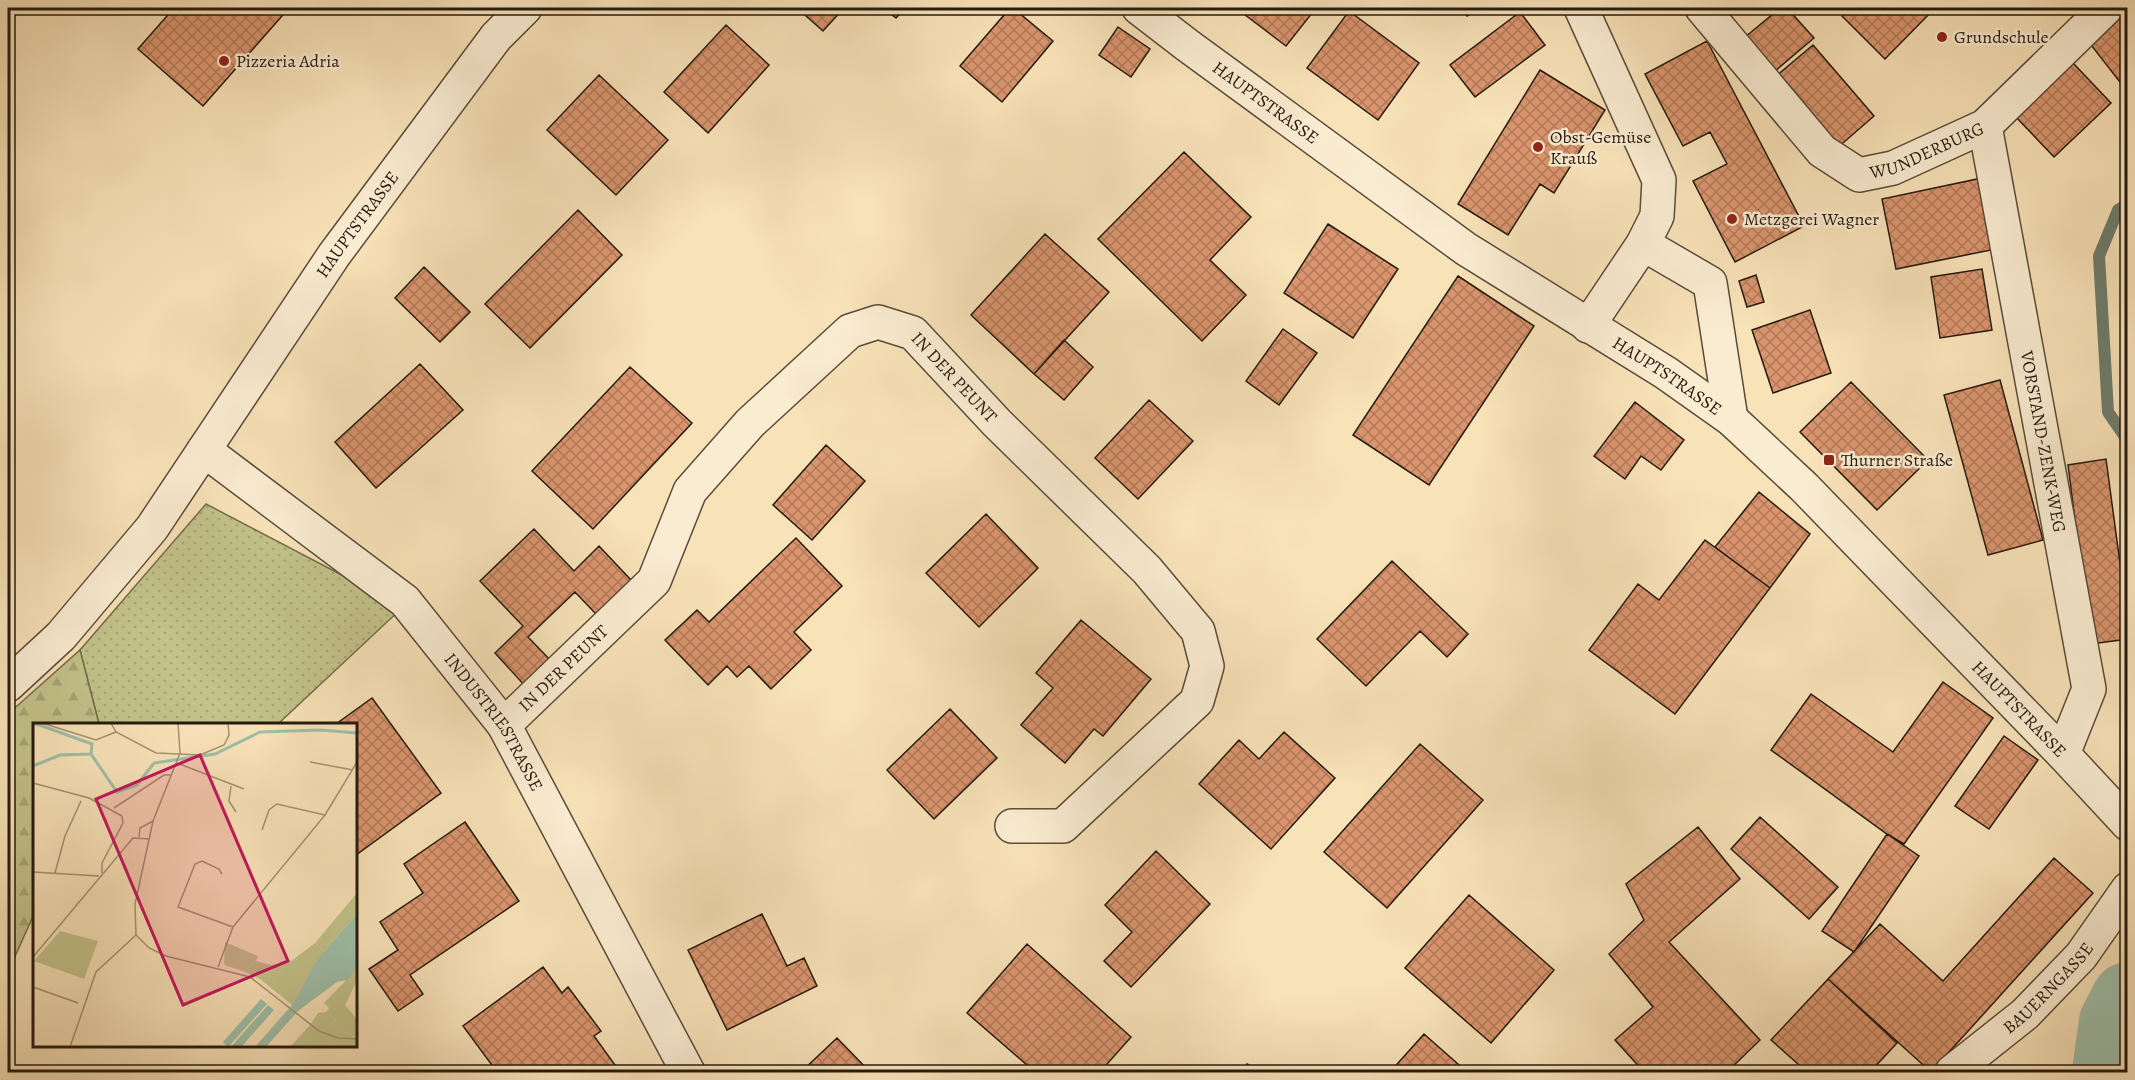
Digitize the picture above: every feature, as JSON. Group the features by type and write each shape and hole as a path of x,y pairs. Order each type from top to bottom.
{"street":[{"name":"HAUPTSTRASSE","path":"8,685 62,636 152,528 333,255 496,37 525,8"},
{"name":"HAUPTSTRASSE","path":"1139,8 1466,249 1666,373 1731,419 1804,487 2063,754 2127,824"},
{"path":"1581,8 1659,180 1657,216 1643,244 1588,326"},
{"name":"WUNDERBURG","path":"1702,8 1822,151 1859,176 1893,168 1985,126 2106,8"},
{"name":"VORSTAND-ZENK-WEG","path":"1985,126 2089,689 2063,754"},
{"path":"1643,244 1710,283 1731,419"},
{"name":"IN DER PEUNT","path":"504,725 654,581 690,491 750,423 850,331 878,322 913,333 997,423 1147,570 1198,631 1207,666 1197,701 1063,826 1012,826"},
{"name":"INDUSTRIESTRASSE","path":"204,450 405,601 504,725 688,1072"},
{"name":"BAUERNGASSE","path":"1952,1072 2025,1014 2081,956 2127,889"}],"green space":[{"path":"206,504 403,607 279,723 99,723 80,650"},
{"path":"80,650 99,723 33,723 33,916 8,972 8,714"}],"building":[{"path":"174,8 289,8 203,106 138,49"},
{"path":"797,8 844,8 823,31"},
{"path":"883,8 905,8 896,18"},
{"path":"1010,8 1013,8 1053,41 1002,102 960,66"},
{"path":"1236,8 1316,8 1286,46"},
{"path":"1462,8 1482,8 1467,16"},
{"path":"1780,8 1787,8 1814,38 1774,72 1744,38"},
{"path":"1850,8 1935,8 1885,59 1842,16"},
{"path":"2128,10 2128,82 2123,86 2088,41"},
{"path":"1349,11 1419,63 1378,120 1307,68"},
{"path":"1520,12 1545,45 1475,97 1450,65"},
{"path":"726,25 769,65 708,133 664,92"},
{"path":"1118,27 1150,49 1131,77 1099,55"},
{"path":"1707,41 1804,226 1735,262 1693,181 1727,164 1710,132 1683,146 1645,74"},
{"path":"1813,45 1874,116 1836,149 1775,77"},
{"path":"2073,63 2111,103 2054,157 2016,117"},
{"name":"Obst-Gemüse Krauß","path":"1540,70 1605,110 1554,193 1540,184 1508,235 1458,204"},
{"path":"599,75 668,140 616,195 547,130"},
{"path":"1184,152 1251,217 1210,260 1246,295 1202,341 1098,239"},
{"path":"1982,178 1996,249 1896,269 1882,199"},
{"path":"578,210 622,255 530,348 485,304"},
{"path":"1328,224 1398,269 1353,338 1284,293"},
{"path":"1045,234 1109,292 1034,374 971,315"},
{"path":"424,267 470,312 440,342 395,298"},
{"path":"1982,269 1992,330 1940,338 1931,277"},
{"path":"1756,275 1764,302 1747,307 1739,281"},
{"path":"1458,276 1534,326 1429,485 1353,435"},
{"path":"1810,310 1831,373 1773,393 1752,330"},
{"path":"1283,329 1317,353 1279,405 1246,381"},
{"path":"1064,340 1093,367 1064,400 1034,374"},
{"path":"420,364 463,410 376,488 335,442"},
{"path":"630,367 692,423 593,529 532,471"},
{"path":"2000,380 2043,540 1988,555 1944,395"},
{"path":"1851,382 1928,460 1877,510 1800,432"},
{"path":"1149,400 1193,441 1138,499 1095,458"},
{"path":"1635,402 1684,440 1661,470 1641,456 1625,479 1594,456"},
{"path":"826,445 865,481 812,540 773,505"},
{"path":"2106,459 2128,623 2128,639 2091,644 2068,465"},
{"path":"1759,492 1810,534 1770,588 1715,547"},
{"path":"986,514 1038,568 979,627 926,573"},
{"path":"534,529 574,571 599,546 631,580 596,614 575,592 528,637 552,662 526,687 495,653 523,626 480,581"},
{"path":"796,538 842,586 794,632 811,650 771,689 749,666 737,677 727,666 708,685 665,640 697,610 709,622"},
{"path":"1705,540 1770,588 1675,714 1589,650 1638,584 1659,600"},
{"path":"1392,561 1468,634 1447,657 1420,631 1366,686 1317,639"},
{"path":"1081,620 1151,679 1103,736 1094,729 1065,763 1021,725 1053,688 1036,673"},
{"path":"1943,682 1993,718 1904,844 1771,750 1811,694 1893,752"},
{"path":"372,698 441,793 357,854 357,723 337,723"},
{"path":"950,709 997,758 934,819 887,770"},
{"path":"1284,732 1335,778 1271,849 1199,784 1239,740 1259,759"},
{"path":"2004,736 2038,760 1989,829 1955,806"},
{"path":"1420,744 1483,800 1387,908 1324,852"},
{"path":"1760,817 1838,887 1809,919 1731,849"},
{"path":"465,822 519,901 410,975 423,994 398,1011 369,969 398,950 380,922 423,893 404,864"},
{"path":"1698,827 1740,879 1669,942 1760,1040 1727,1072 1714,1072 1706,1065 1697,1072 1644,1072 1615,1040 1653,1007 1609,954 1644,920 1626,884"},
{"path":"1887,834 1919,856 1854,952 1822,931"},
{"path":"1156,851 1210,904 1131,987 1104,961 1132,932 1105,905"},
{"path":"2054,858 2093,893 1931,1072 1828,979 1880,924 1943,981"},
{"path":"1469,895 1554,970 1491,1043 1405,968"},
{"path":"762,914 787,966 804,958 817,986 727,1030 688,950"},
{"path":"1027,944 1131,1037 1100,1072 1035,1072 967,1013"},
{"path":"543,967 562,993 568,987 601,1031 594,1036 620,1072 497,1072 463,1026"},
{"path":"1828,979 1897,1043 1870,1072 1807,1072 1771,1040"},
{"path":"1424,1034 1467,1072 1390,1072"},
{"path":"837,1038 870,1072 801,1072"},
{"path":"1247,1064 1262,1072 1242,1072"}],"waterway":[{"path":"2128,204 2118,210 2099,256 2108,412 2128,441"},
{"path":"2109,1072 2116,1022 2128,999"}],"place":[{"name":"Grundschule","path":"1942,37"},
{"name":"Pizzeria Adria","path":"224,61"},
{"name":"Obst-Gemüse Krauß","path":"1538,147"},
{"name":"Metzgerei Wagner","path":"1732,219"},
{"name":"Thurner Straße","path":"1829,460"}]}
